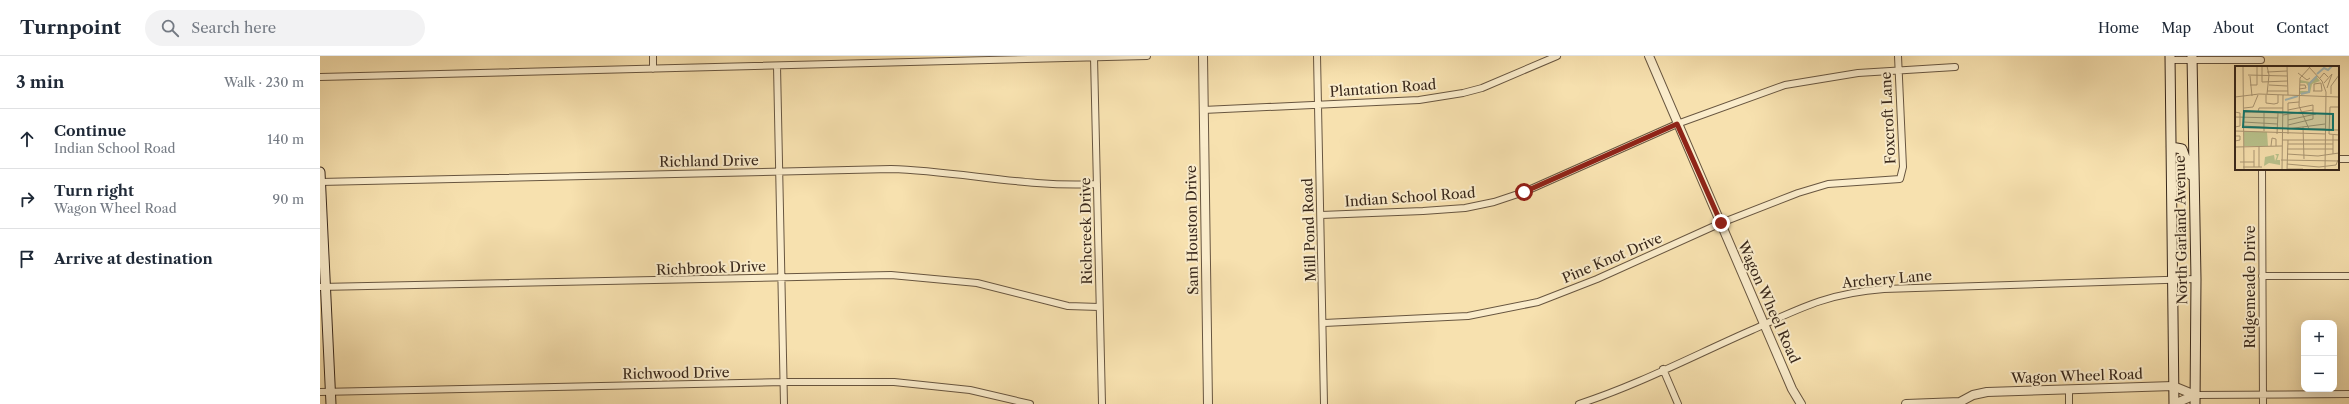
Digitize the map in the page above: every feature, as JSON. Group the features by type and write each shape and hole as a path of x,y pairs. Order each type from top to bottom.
{"main road":[{"name":"North Garland Avenue","path":"2170,58 2174,404"},
{"name":"North Garland Avenue","path":"2192,58 2196,279 2195,400"},
{"path":"2172,147 2182,149 2194,184"},
{"path":"320,172 322,287 331,404"}],"street":[{"path":"653,56 653,69"},
{"path":"320,77 1147,56"},
{"name":"Sam Houston Drive","path":"1203,56 1208,404"},
{"name":"Mill Pond Road","path":"1317,56 1317,104 1324,323 1324,404"},
{"name":"Plantation Road","path":"1203,110 1419,100 1463,93 1482,88 1557,56"},
{"name":"Wagon Wheel Road","path":"1649,56 1764,324 1792,388 1801,404"},
{"name":"Foxcroft Lane","path":"1898,56 1903,167 1900,179"},
{"name":"Richcreek Drive","path":"1094,58 1102,404"},
{"path":"2170,58 2261,61"},
{"path":"777,66 784,404"},
{"name":"Indian School Road","path":"1321,215 1430,211 1465,208 1494,202 1524,192 1677,124 1785,85 1858,73 1955,67"},
{"path":"2339,160 2349,159"},
{"name":"Richland Drive","path":"320,182 779,171 922,170 1040,184 1066,186 1097,184"},
{"name":"Ridgemeade Drive","path":"2262,170 2263,404"},
{"name":"Pine Knot Drive","path":"1324,323 1468,316 1538,302 1598,279 1721,223 1798,193 1828,184 1900,179"},
{"name":"Richbrook Drive","path":"322,287 891,275 946,278 977,283 1068,306 1099,307"},
{"path":"2262,276 2349,276"},
{"name":"Archery Lane","path":"1579,404 1618,392 1663,369 1815,301 1856,291 2196,279"},
{"path":"1663,369 1678,404"},
{"name":"Richwood Drive","path":"320,392 784,382 894,382 928,384 970,390 1030,404"},
{"name":"Wagon Wheel Road","path":"1906,404 1963,403 1973,395 1987,392 2173,386 2195,400"},
{"path":"2069,390 2069,404"},
{"name":"Wagon Wheel Road","path":"2174,404 2195,400 2263,395 2349,394"}],"route":[{"path":"1524,192 1677,124 1721,223"}]}
